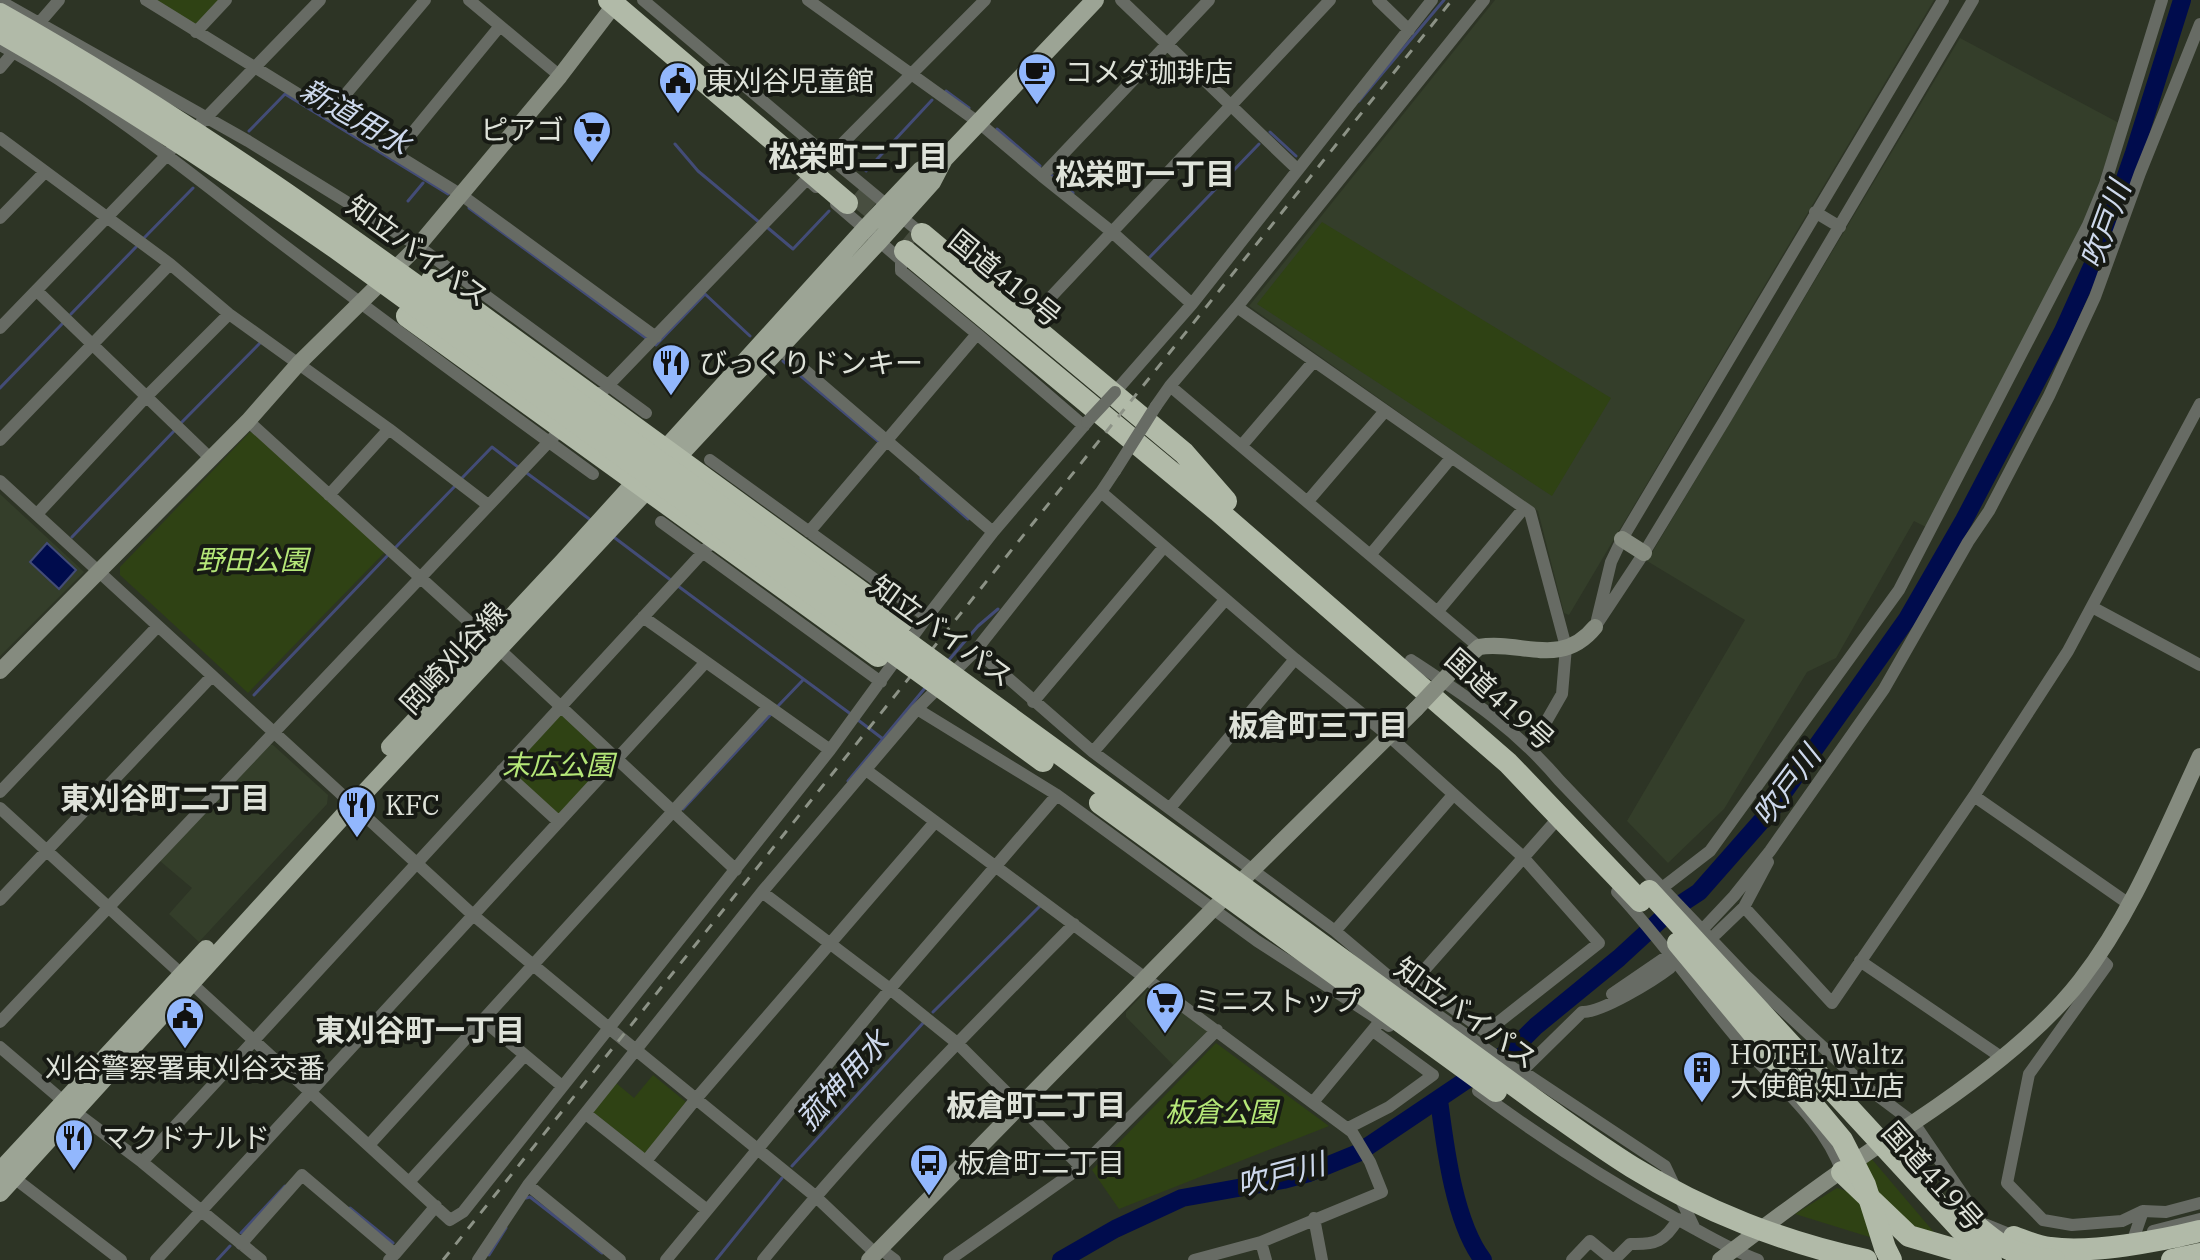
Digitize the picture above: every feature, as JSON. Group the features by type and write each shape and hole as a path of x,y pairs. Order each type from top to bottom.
{"highway":[{"path":"613,3 851,199"},
{"name":"知立バイパス","path":"0,14 113,80 245,174 336,248 1634,1168 1715,1210 1772,1234 1866,1260"},
{"name":"知立バイパス","path":"0,32 245,174"},
{"path":"245,174 278,176 602,392 672,453 750,500 902,622 1010,701 1059,763 994,739 878,656 710,545 642,484 556,435 407,316 259,205 245,174"},
{"name":"国道419号","path":"911,247 1513,748 1646,898 1669,953 1969,1260"},
{"name":"国道419号","path":"1222,506 1508,763 1729,979 1990,1260"},
{"name":"知立バイパス","path":"1059,763 1439,1051 1625,1180 1710,1224 1808,1260"},
{"path":"1669,953 1842,1140 1865,1185 1891,1260"},
{"path":"1729,979 1803,1046 1981,1230 2015,1254 2054,1260"},
{"path":"1842,1172 1909,1236 1990,1260"},
{"path":"2014,1237 2049,1248 2077,1249 2197,1231"},
{"path":"2071,1260 2140,1253 2197,1231"},
{"path":"2172,1260 2200,1254"}],"main road":[{"name":"岡崎刈谷線","path":"672,453 894,210 921,170 944,159 1095,0"},
{"name":"岡崎刈谷線","path":"0,1193 4,1171 71,1106 642,484 779,348 872,235"}],"street":[{"path":"0,68 59,0"},
{"path":"146,0 460,194 656,337"},
{"path":"196,32 226,0"},
{"path":"0,328 320,0"},
{"path":"329,114 425,0"},
{"path":"469,0 560,76"},
{"path":"643,0 894,210 911,247"},
{"path":"809,0 978,122 1112,232 1192,304"},
{"path":"829,157 985,0"},
{"path":"1121,0 1297,169"},
{"path":"1042,176 1209,0"},
{"path":"1034,315 1330,0"},
{"path":"1378,0 1409,30"},
{"path":"0,808 450,1220 463,1212 736,870 993,532 1192,304 1432,0"},
{"path":"479,1260 528,1185 762,892 917,709 976,650 1101,492 1170,386 1484,0"},
{"path":"1595,627 1611,562 1622,539 1943,0"},
{"path":"1170,386 1243,444 1479,647 1548,651 1582,641 1595,627 1644,553 1973,0"},
{"path":"1646,898 1710,851 1899,590 2062,281 2088,225 2105,184 2162,0"},
{"path":"0,1 248,141 418,246 602,392 646,413"},
{"path":"0,671 248,421 299,363 418,246 560,76 613,3 673,62 872,235 911,247"},
{"path":"1701,929 1734,896 1770,851 1884,689 1989,511 2049,396 2095,297 2140,173 2200,24"},
{"path":"395,154 500,26"},
{"path":"0,45 83,96 361,304 556,435 593,474"},
{"path":"0,138 170,264 229,314 389,429 488,505"},
{"path":"0,218 45,172"},
{"path":"602,392 807,179"},
{"path":"1815,212 1840,227"},
{"path":"1085,424 901,271 911,247 933,231 1118,389"},
{"path":"0,440 170,264"},
{"path":"37,291 210,458"},
{"path":"1237,307 1524,508 1532,518 1566,647 1562,694 1531,748"},
{"path":"37,514 229,314"},
{"path":"809,532 977,334"},
{"path":"779,348 993,532"},
{"path":"1243,444 1314,361"},
{"path":"1744,907 1832,1003 1974,796 2068,651 2200,404"},
{"path":"1308,501 1385,411"},
{"path":"248,421 736,870"},
{"path":"329,495 389,429"},
{"path":"0,1022 556,435"},
{"path":"1371,554 1451,458"},
{"path":"710,460 750,500 809,532 927,617"},
{"path":"0,481 473,915 635,1052 815,1196 874,1254 895,1260"},
{"path":"1101,492 1389,736 1522,856 1599,943 1486,1032 1410,986"},
{"path":"1438,611 1524,508"},
{"path":"661,522 710,545 881,682"},
{"path":"1622,539 1644,553"},
{"path":"142,1162 710,545"},
{"path":"1033,702 1164,547"},
{"path":"1093,752 1225,600"},
{"path":"2092,607 2200,665"},
{"path":"643,617 830,750"},
{"path":"0,792 158,626"},
{"path":"874,1254 1213,909 1479,647"},
{"path":"1377,648 1416,695 1501,767 1553,824 1646,898 1701,929 1745,975 1855,1077 1914,1123 1982,1223 2014,1237 2057,1241 2197,1231"},
{"path":"976,650 1093,752 1410,986 1479,1045 1665,1166 1695,1229"},
{"path":"1170,808 1295,659"},
{"path":"1411,660 1470,697 1531,748 1559,780 1646,898"},
{"path":"156,1260 705,663"},
{"path":"0,900 212,676"},
{"path":"369,1145 768,707"},
{"path":"917,709 1057,795 1377,1026 1453,1073 1571,1158 1695,1229 1726,1255 1758,1260"},
{"path":"1726,1255 1914,1123 2001,1057 2049,1014 2098,956 2129,904 2200,756"},
{"path":"502,770 559,822"},
{"path":"866,770 1350,1130 1370,1162 1382,1192 1261,1242 1216,1257 1194,1260"},
{"path":"666,1260 890,989 1057,795"},
{"path":"1335,931 1453,795"},
{"path":"1974,796 2129,904"},
{"path":"646,1161 935,822"},
{"path":"1314,1101 1522,856 1553,824"},
{"path":"1716,934 1744,907 1770,858 1770,851"},
{"path":"762,892 957,1043 1081,1167"},
{"path":"763,1260 815,1196 957,1043 1074,924"},
{"path":"1519,1070 1582,1012 1669,953 1743,1045 1819,1129 1836,1154 1842,1172"},
{"path":"2098,956 2107,965 2029,1074 2007,1183 2043,1220 2072,1225 2122,1221 2143,1211 2166,1212 2200,1203"},
{"path":"1860,961 2001,1057"},
{"path":"483,1020 562,1086"},
{"path":"1350,1130 1433,1075 1377,1026"},
{"path":"949,1260 1081,1167 1217,1030"},
{"path":"0,1047 261,1260"},
{"path":"409,1182 525,1055"},
{"path":"586,1114 707,1210"},
{"path":"4,1171 121,1260"},
{"path":"241,1244 302,1175 392,1257 436,1206"},
{"path":"528,1185 620,1260"},
{"path":"2135,1234 2143,1211"},
{"path":"1314,1218 1322,1260"},
{"path":"1572,1260 1590,1241 1613,1260 1630,1244 1651,1245 1669,1234 1678,1219"},
{"path":"1261,1242 1266,1260"}],"shaded area":[{"path":"1495,0 1934,0 1569,615 1564,613 1538,511 1249,306"},
{"path":"1960,38 2119,123 2084,226 1928,528 1914,521 1836,658 1807,672 1724,809 1668,863 1627,821 1745,620 1647,561"},
{"path":"0,494 84,572 0,656"},
{"path":"47,543 76,570 59,589 30,562"},
{"path":"267,745 273,745 328,795 327,804 199,942 169,914 192,888 160,861"},
{"path":"1149,988 1207,1028 1208,1034 1175,1067 1126,1017 1126,1012"}],"green space":[{"path":"153,0 220,0 197,23 191,24"},
{"path":"1322,222 1611,398 1552,496 1257,304"},
{"name":"野田公園","path":"250,432 256,434 385,552 248,693 120,575 120,567"},
{"name":"末広公園","path":"560,713 609,760 558,815 507,770"},
{"name":"板倉公園","path":"1216,1043 1329,1126 1119,1209 1092,1170"},
{"path":"653,1075 686,1102 645,1154 593,1112 616,1083 634,1098"},
{"path":"1870,1157 1938,1237 1908,1228 1889,1213 1864,1163"},
{"path":"1837,1188 1859,1195 1876,1239 1795,1214"}],"waterway":[{"path":"1359,101 1444,0"},
{"name":"吹戸川","path":"1061,1260 1115,1229 1182,1198 1283,1180 1358,1153 1514,1048 1670,911 1699,892 1772,809 1907,619 1964,520 2063,331 2102,244 2182,0"},
{"path":"946,91 969,108"},
{"name":"新道用水","path":"249,131 285,94 448,194"},
{"path":"866,171 932,100"},
{"path":"997,129 1040,166"},
{"path":"1270,132 1296,156"},
{"path":"675,144 698,171 759,222"},
{"path":"1148,259 1259,144"},
{"path":"1051,175 1073,193"},
{"path":"408,201 423,183"},
{"name":"新道用水","path":"144,238 193,188"},
{"name":"新道用水","path":"469,208 646,338"},
{"path":"768,228 793,249 829,211"},
{"name":"新道用水","path":"71,314 136,247"},
{"name":"新道用水","path":"656,345 705,294 750,336"},
{"name":"新道用水","path":"0,388 63,323"},
{"path":"181,423 261,342"},
{"name":"新道用水","path":"783,361 878,441"},
{"path":"72,537 175,430"},
{"path":"462,478 492,447 518,467"},
{"path":"524,471 592,521"},
{"name":"新道用水","path":"921,478 968,519"},
{"path":"395,548 457,484"},
{"path":"611,535 672,581"},
{"path":"254,695 390,553"},
{"path":"678,586 852,715"},
{"path":"948,661 978,626 998,609"},
{"path":"778,706 803,680"},
{"path":"848,781 925,688"},
{"path":"683,809 773,712"},
{"path":"858,720 883,739"},
{"name":"菰神用水","path":"933,1012 1040,906"},
{"name":"菰神用水","path":"792,1166 924,1022"},
{"path":"1439,1100 1458,1205 1473,1244 1483,1260"},
{"name":"菰神用水","path":"716,1260 782,1178"},
{"name":"菰神用水","path":"241,1233 285,1186"},
{"name":"菰神用水","path":"526,1198 530,1197 602,1253"},
{"name":"菰神用水","path":"350,1208 393,1243"},
{"name":"菰神用水","path":"489,1255 506,1228"},
{"name":"菰神用水","path":"217,1260 230,1246"}],"tunnel":[{"path":"855,194 914,243"}],"railway":[{"path":"443,1260 1452,0"}],"place":[{"name":"コメダ珈琲店","path":"1037,106"},
{"name":"東刈谷児童館","path":"678,115"},
{"name":"ピアゴ","path":"592,164"},
{"name":"びっくりドンキー","path":"671,397"},
{"name":"KFC","path":"357,839"},
{"name":"ミニストップ","path":"1165,1035"},
{"name":"刈谷警察署東刈谷交番","path":"185,1050"},
{"name":"HOTEL Waltz 大使館 知立店","path":"1702,1104"},
{"name":"マクドナルド","path":"74,1172"},
{"name":"板倉町二丁目","path":"929,1197"}],"district":[{"name":"松栄町二丁目","path":"858,157"},
{"name":"松栄町一丁目","path":"1145,175"},
{"name":"板倉町三丁目","path":"1318,726"},
{"name":"東刈谷町二丁目","path":"165,799"},
{"name":"東刈谷町一丁目","path":"420,1031"},
{"name":"板倉町二丁目","path":"1036,1106"}]}
